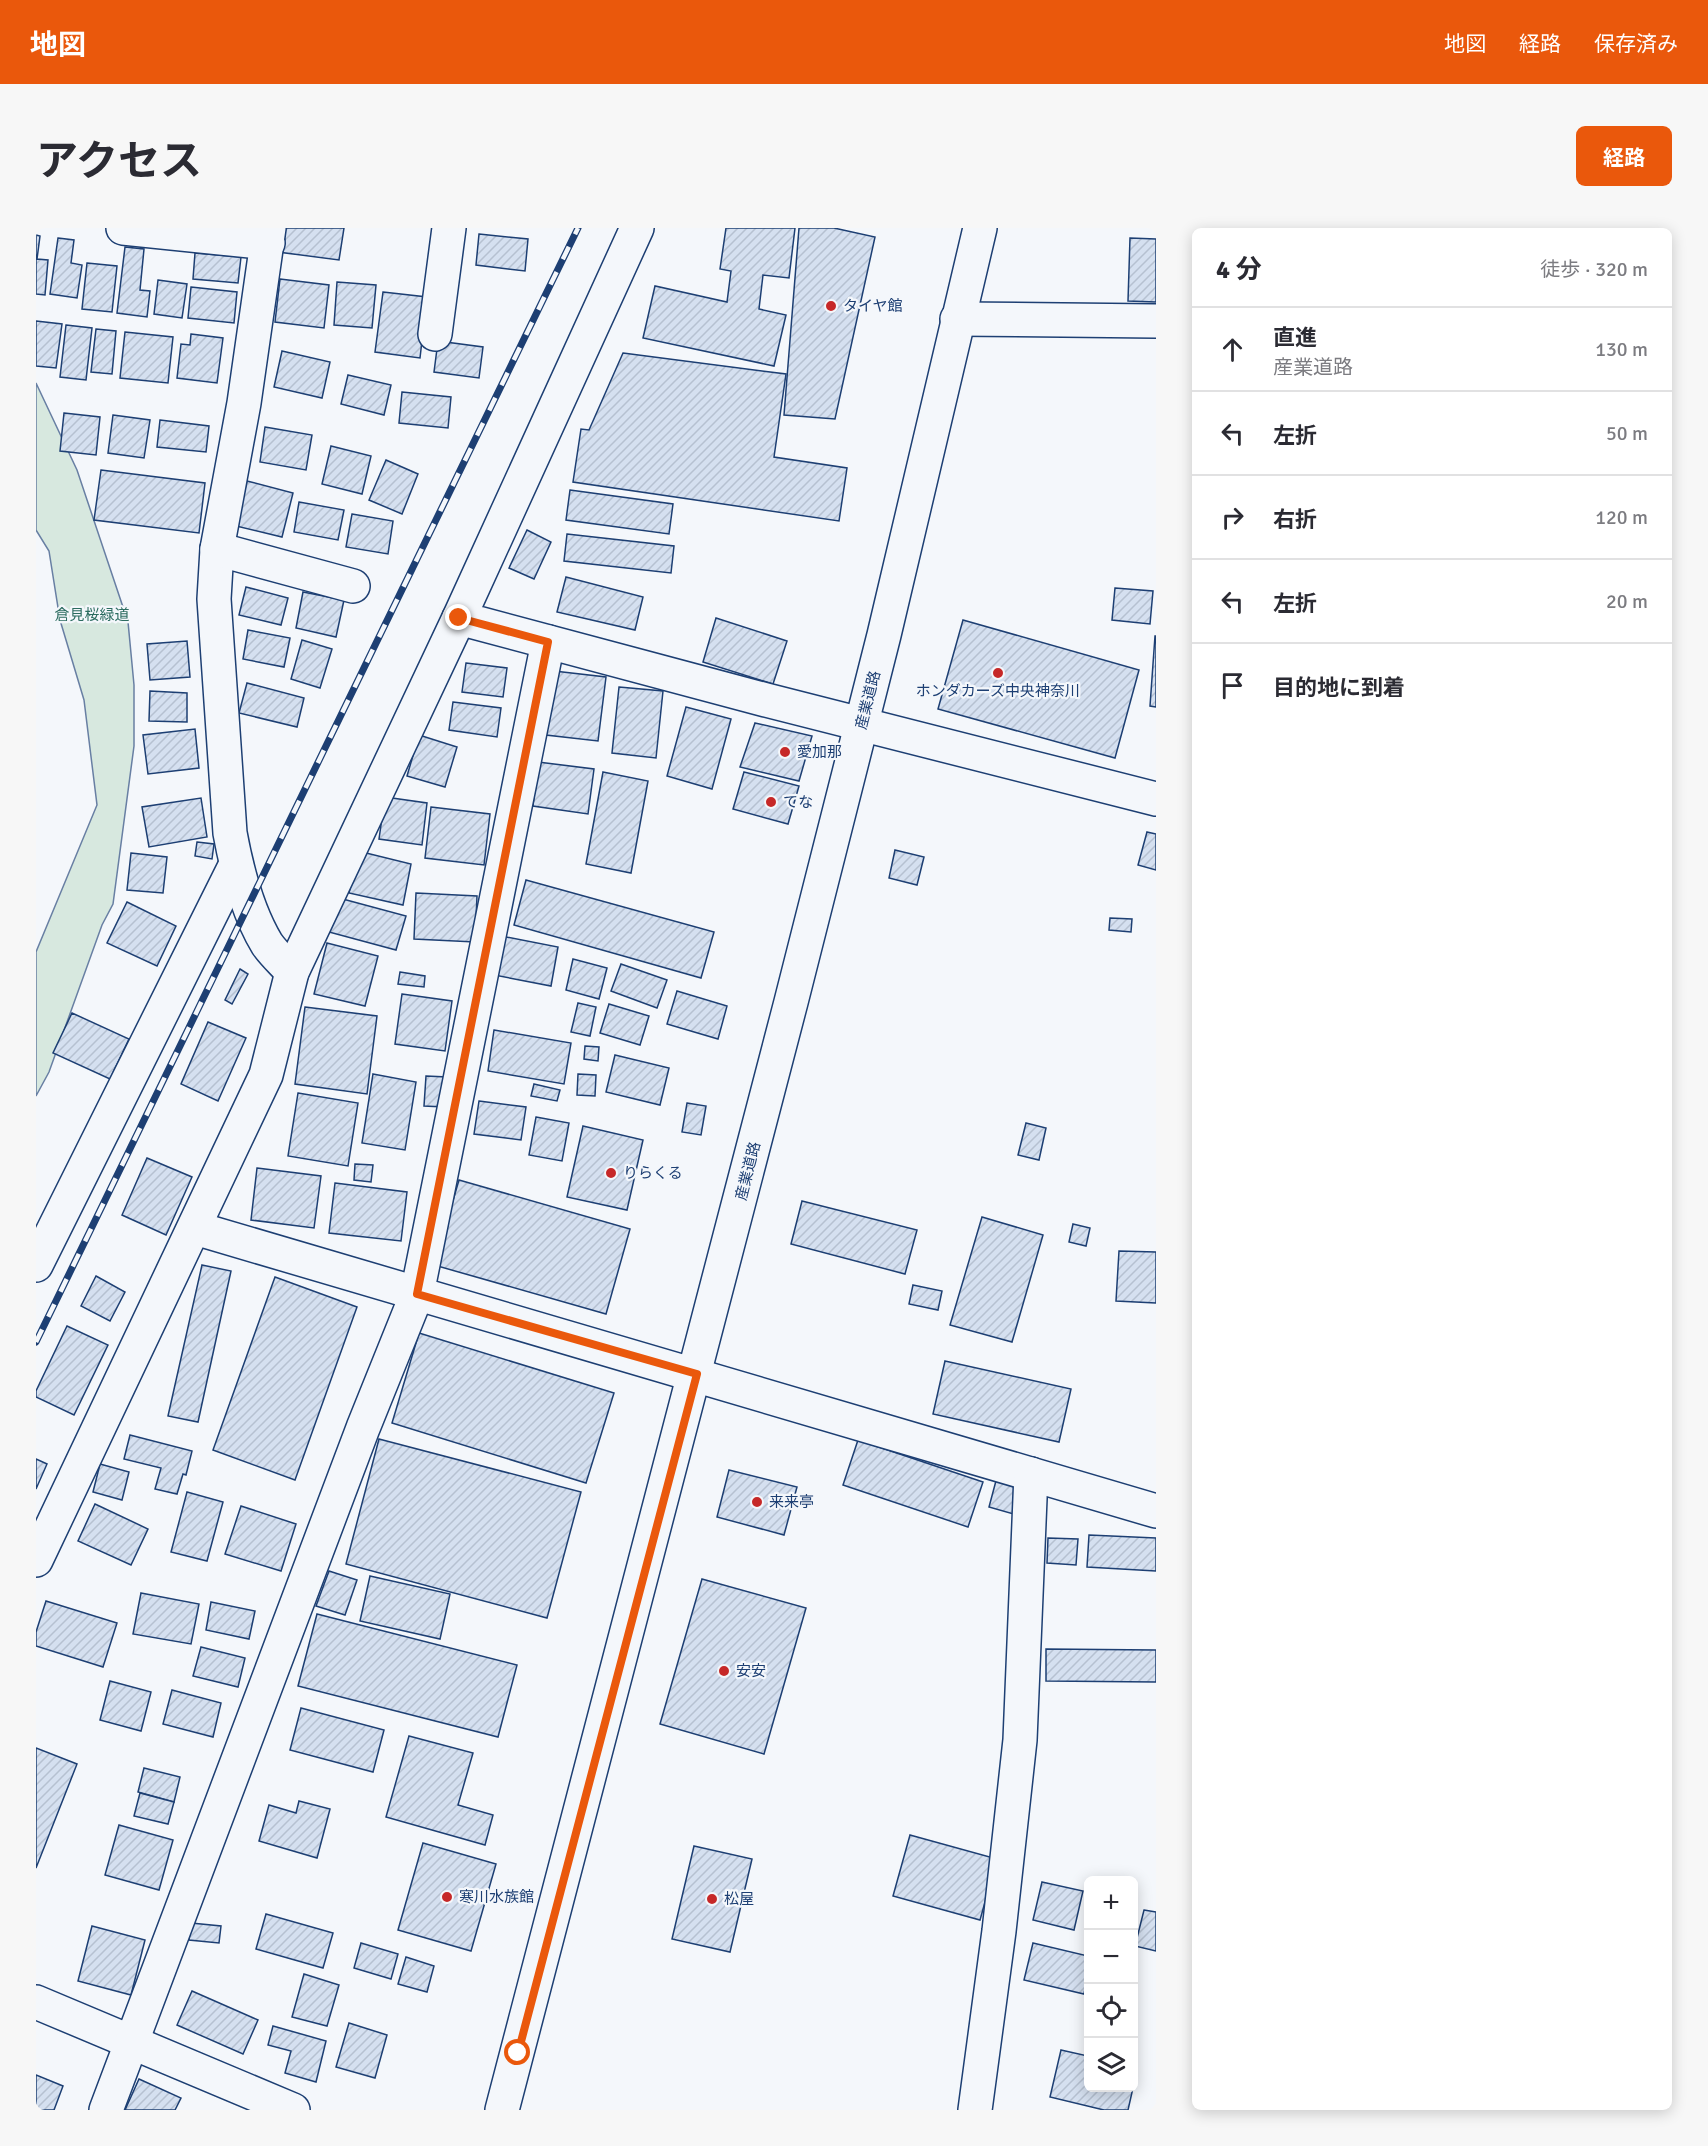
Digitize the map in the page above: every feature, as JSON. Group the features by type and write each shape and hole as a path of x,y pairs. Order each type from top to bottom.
{"street":[{"path":"123,228 268,236 244,403 218,549 214,599 230,833 236,864 249,906 268,945 292,972"},
{"path":"435,334 449,228"},
{"path":"36,1560 266,1075 292,972 459,618 637,228"},
{"name":"産業道路","path":"502,2110 697,1374 862,724 980,228"},
{"path":"957,319 1156,321"},
{"path":"218,549 353,586"},
{"path":"459,618 1156,799"},
{"path":"106,2110 363,1428 417,1294 548,642"},
{"path":"36,1265 236,864"},
{"path":"195,1228 1156,1511"},
{"path":"975,2110 999,1931 1020,1740 1031,1474"},
{"path":"36,2002 292,2110"}],"green space":[{"name":"倉見桜緑道","path":"36,383 77,470 128,622 134,685 134,746 113,904 102,925 49,1072 36,1096 36,952 97,805 84,700 60,620 49,551 36,530"}],"building":[{"path":"282,228 344,228 339,260 278,252"},
{"path":"726,228 795,228 789,278 763,275 759,309 786,315 774,366 643,338 655,286 727,302 731,271 720,269"},
{"path":"799,228 834,228 875,237 835,419 784,415"},
{"path":"479,234 528,239 525,271 476,265"},
{"path":"36,235 40,236 37,259 48,260 45,295 36,294"},
{"path":"58,238 74,240 71,263 82,265 77,298 50,294"},
{"path":"1130,238 1156,239 1156,302 1128,301"},
{"path":"125,247 144,249 140,290 150,291 147,317 117,313"},
{"path":"195,253 241,257 238,283 193,279"},
{"path":"87,263 117,266 112,312 82,309"},
{"path":"280,279 329,285 324,328 275,322"},
{"path":"158,280 187,284 182,318 154,314"},
{"path":"337,282 376,285 372,328 334,325"},
{"path":"191,287 237,292 234,323 188,318"},
{"path":"383,292 427,297 420,358 375,352"},
{"path":"36,321 62,324 56,368 36,366"},
{"path":"66,325 92,328 86,380 60,377"},
{"path":"96,329 116,331 112,374 91,372"},
{"path":"125,332 173,337 168,383 120,378"},
{"path":"191,334 223,338 217,383 177,378 181,344 190,345"},
{"path":"438,341 483,347 479,378 434,372"},
{"path":"282,351 330,362 322,398 274,387"},
{"path":"623,353 786,374 774,457 847,468 839,521 573,482 581,429 589,430"},
{"path":"348,375 391,385 384,415 341,404"},
{"path":"402,392 451,397 448,428 399,423"},
{"path":"64,413 100,417 96,455 60,451"},
{"path":"113,415 150,420 144,458 108,453"},
{"path":"160,420 209,426 206,452 157,447"},
{"path":"265,427 312,435 306,470 260,462"},
{"path":"331,446 371,456 362,494 322,484"},
{"path":"386,460 418,474 402,514 369,500"},
{"path":"101,470 205,483 199,533 94,520"},
{"path":"247,481 293,493 282,537 236,526"},
{"path":"570,490 673,504 669,534 566,520"},
{"path":"299,502 344,510 338,540 294,532"},
{"path":"352,514 393,521 388,554 346,547"},
{"path":"527,530 551,542 534,579 509,568"},
{"path":"567,534 674,546 671,573 564,561"},
{"path":"566,577 643,597 635,630 557,612"},
{"path":"246,587 288,598 281,625 239,615"},
{"path":"1115,588 1153,591 1150,624 1112,620"},
{"path":"303,592 344,600 336,637 296,628"},
{"path":"716,618 787,641 773,684 703,662"},
{"path":"963,620 1139,670 1115,758 938,709"},
{"path":"248,630 290,638 284,667 243,659"},
{"path":"1156,636 1156,707 1150,706"},
{"path":"302,640 332,649 320,688 291,679"},
{"path":"187,641 190,677 150,680 147,644"},
{"path":"466,663 507,668 503,697 462,692"},
{"path":"554,671 606,677 598,741 546,735"},
{"path":"247,683 304,698 297,727 239,713"},
{"path":"619,687 663,691 656,758 612,753"},
{"path":"150,691 187,693 187,722 149,721"},
{"path":"453,702 501,708 497,737 449,730"},
{"path":"686,707 731,719 712,789 667,776"},
{"path":"755,723 812,736 799,781 740,767"},
{"path":"195,729 199,768 148,774 143,735"},
{"path":"419,735 457,747 445,787 407,776"},
{"path":"538,762 594,769 588,814 533,806"},
{"path":"603,772 648,781 631,873 586,864"},
{"path":"744,772 799,786 788,824 733,809"},
{"path":"385,797 427,803 422,845 379,839"},
{"path":"201,798 207,837 149,847 142,807"},
{"path":"431,807 490,814 484,865 425,858"},
{"path":"1147,832 1156,834 1156,870 1138,865"},
{"path":"197,842 214,844 212,859 195,856"},
{"path":"895,850 924,857 917,885 889,878"},
{"path":"358,851 411,864 403,905 349,893"},
{"path":"131,853 167,857 163,893 127,890"},
{"path":"526,880 714,932 701,978 514,925"},
{"path":"416,893 477,896 475,942 414,939"},
{"path":"339,898 406,916 396,950 329,932"},
{"path":"127,902 176,926 157,966 107,943"},
{"path":"1110,918 1132,919 1131,932 1109,930"},
{"path":"501,936 558,947 551,986 494,975"},
{"path":"327,943 378,956 365,1006 314,994"},
{"path":"573,959 607,968 599,999 566,990"},
{"path":"621,964 667,980 657,1008 611,991"},
{"path":"240,969 248,974 232,1004 225,1000"},
{"path":"400,972 425,976 424,987 398,984"},
{"path":"677,991 727,1006 718,1039 667,1024"},
{"path":"402,994 452,1001 445,1051 395,1044"},
{"path":"578,1003 596,1007 590,1036 571,1032"},
{"path":"609,1004 649,1016 640,1045 600,1033"},
{"path":"305,1007 377,1016 367,1094 295,1084"},
{"path":"72,1013 129,1039 110,1079 53,1053"},
{"path":"208,1022 246,1038 218,1101 181,1084"},
{"path":"494,1030 571,1043 564,1084 488,1071"},
{"path":"585,1046 599,1047 598,1061 584,1059"},
{"path":"615,1055 669,1068 660,1105 606,1092"},
{"path":"373,1074 416,1082 405,1150 362,1143"},
{"path":"578,1074 596,1075 595,1096 577,1095"},
{"path":"426,1076 447,1077 444,1107 424,1106"},
{"path":"534,1084 560,1090 557,1101 531,1096"},
{"path":"298,1093 358,1103 348,1166 288,1156"},
{"path":"479,1101 526,1107 521,1140 474,1134"},
{"path":"687,1103 706,1106 701,1135 682,1132"},
{"path":"536,1117 569,1123 562,1161 529,1155"},
{"path":"1026,1123 1046,1128 1039,1160 1018,1155"},
{"path":"583,1126 643,1140 627,1210 567,1197"},
{"path":"147,1158 192,1177 166,1235 122,1215"},
{"path":"355,1164 373,1165 371,1182 354,1180"},
{"path":"257,1168 321,1176 314,1228 251,1220"},
{"path":"459,1180 630,1229 606,1314 434,1265"},
{"path":"335,1183 407,1192 401,1241 329,1233"},
{"path":"802,1201 917,1230 905,1274 791,1244"},
{"path":"982,1217 1043,1235 1012,1342 950,1325"},
{"path":"1073,1224 1090,1228 1086,1246 1069,1242"},
{"path":"1119,1251 1156,1252 1156,1303 1116,1301"},
{"path":"202,1265 231,1271 198,1422 168,1416"},
{"path":"96,1276 125,1292 110,1321 81,1306"},
{"path":"275,1277 357,1307 295,1480 213,1450"},
{"path":"913,1285 942,1291 938,1310 909,1304"},
{"path":"67,1326 108,1345 74,1415 36,1397 36,1391"},
{"path":"419,1333 614,1393 586,1483 392,1423"},
{"path":"945,1361 1071,1389 1059,1442 933,1414"},
{"path":"130,1435 192,1451 186,1475 183,1474 177,1494 155,1489 161,1468 124,1459"},
{"path":"379,1439 581,1492 547,1618 346,1564"},
{"path":"858,1440 983,1482 968,1527 843,1485"},
{"path":"36,1459 47,1464 36,1489"},
{"path":"100,1464 129,1472 122,1500 93,1492"},
{"name":"来来亭","path":"729,1470 797,1487 784,1535 717,1517"},
{"path":"997,1477 1030,1487 1021,1516 989,1507"},
{"path":"187,1492 223,1502 207,1561 171,1552"},
{"path":"95,1504 148,1529 131,1565 78,1541"},
{"path":"241,1506 296,1524 281,1571 225,1554"},
{"path":"1089,1535 1156,1538 1156,1571 1087,1567"},
{"path":"1048,1538 1078,1539 1076,1565 1047,1563"},
{"path":"329,1571 357,1580 345,1615 316,1606"},
{"path":"370,1576 450,1594 440,1639 360,1621"},
{"path":"702,1579 806,1608 764,1754 660,1724"},
{"path":"141,1593 199,1604 191,1644 133,1634"},
{"path":"46,1601 117,1623 103,1667 36,1646 36,1632"},
{"path":"211,1602 255,1611 249,1639 206,1630"},
{"path":"317,1614 517,1665 498,1737 298,1686"},
{"path":"201,1647 245,1658 238,1687 193,1676"},
{"path":"1046,1649 1156,1650 1156,1682 1046,1681"},
{"path":"110,1681 151,1692 141,1731 100,1720"},
{"path":"172,1690 221,1703 213,1737 163,1724"},
{"path":"301,1708 384,1730 373,1772 290,1750"},
{"path":"409,1736 473,1753 458,1805 493,1815 485,1845 386,1817"},
{"path":"36,1748 77,1764 36,1868"},
{"path":"144,1768 180,1777 174,1802 138,1792"},
{"path":"140,1793 174,1802 168,1824 134,1816"},
{"path":"299,1801 330,1809 317,1858 259,1841 269,1805 296,1813"},
{"path":"119,1825 173,1840 159,1890 105,1875"},
{"path":"910,1835 997,1859 980,1920 893,1896"},
{"name":"寒川水族館","path":"423,1843 496,1864 471,1951 398,1930"},
{"name":"松屋","path":"694,1846 752,1859 730,1952 672,1939"},
{"path":"1042,1882 1083,1891 1074,1930 1033,1920"},
{"path":"1144,1910 1156,1912 1156,1951 1138,1947 1138,1934"},
{"path":"266,1914 333,1933 323,1968 256,1949"},
{"path":"191,1923 221,1926 219,1943 189,1940"},
{"path":"92,1926 145,1940 131,1995 78,1981"},
{"path":"361,1943 398,1954 391,1979 354,1968"},
{"path":"1033,1943 1084,1955 1084,1994 1024,1980"},
{"path":"406,1957 434,1966 427,1992 398,1984"},
{"path":"304,1974 339,1985 327,2026 292,2017"},
{"path":"192,1991 258,2020 243,2054 177,2025"},
{"path":"349,2023 387,2035 375,2078 336,2067"},
{"path":"273,2026 326,2041 316,2082 285,2073 291,2051 268,2045"},
{"path":"1061,2050 1084,2055 1084,2092 1132,2092 1128,2110 1104,2110 1050,2097"},
{"path":"36,2075 63,2086 54,2110 36,2110"},
{"path":"139,2079 181,2098 175,2110 125,2110"}],"railway":[{"path":"36,1342 578,228"}],"place":[{"name":"タイヤ館","path":"831,306"},
{"name":"ホンダカーズ中央神奈川","path":"998,673"},
{"name":"愛加那","path":"785,752"},
{"name":"てな","path":"771,802"},
{"name":"りらくる","path":"611,1173"},
{"name":"来来亭","path":"757,1502"},
{"name":"安安","path":"724,1671"},
{"name":"寒川水族館","path":"447,1897"},
{"name":"松屋","path":"712,1899"}],"route":[{"path":"459,618 548,642 442,1157 417,1294 697,1374 518,2053"}]}
